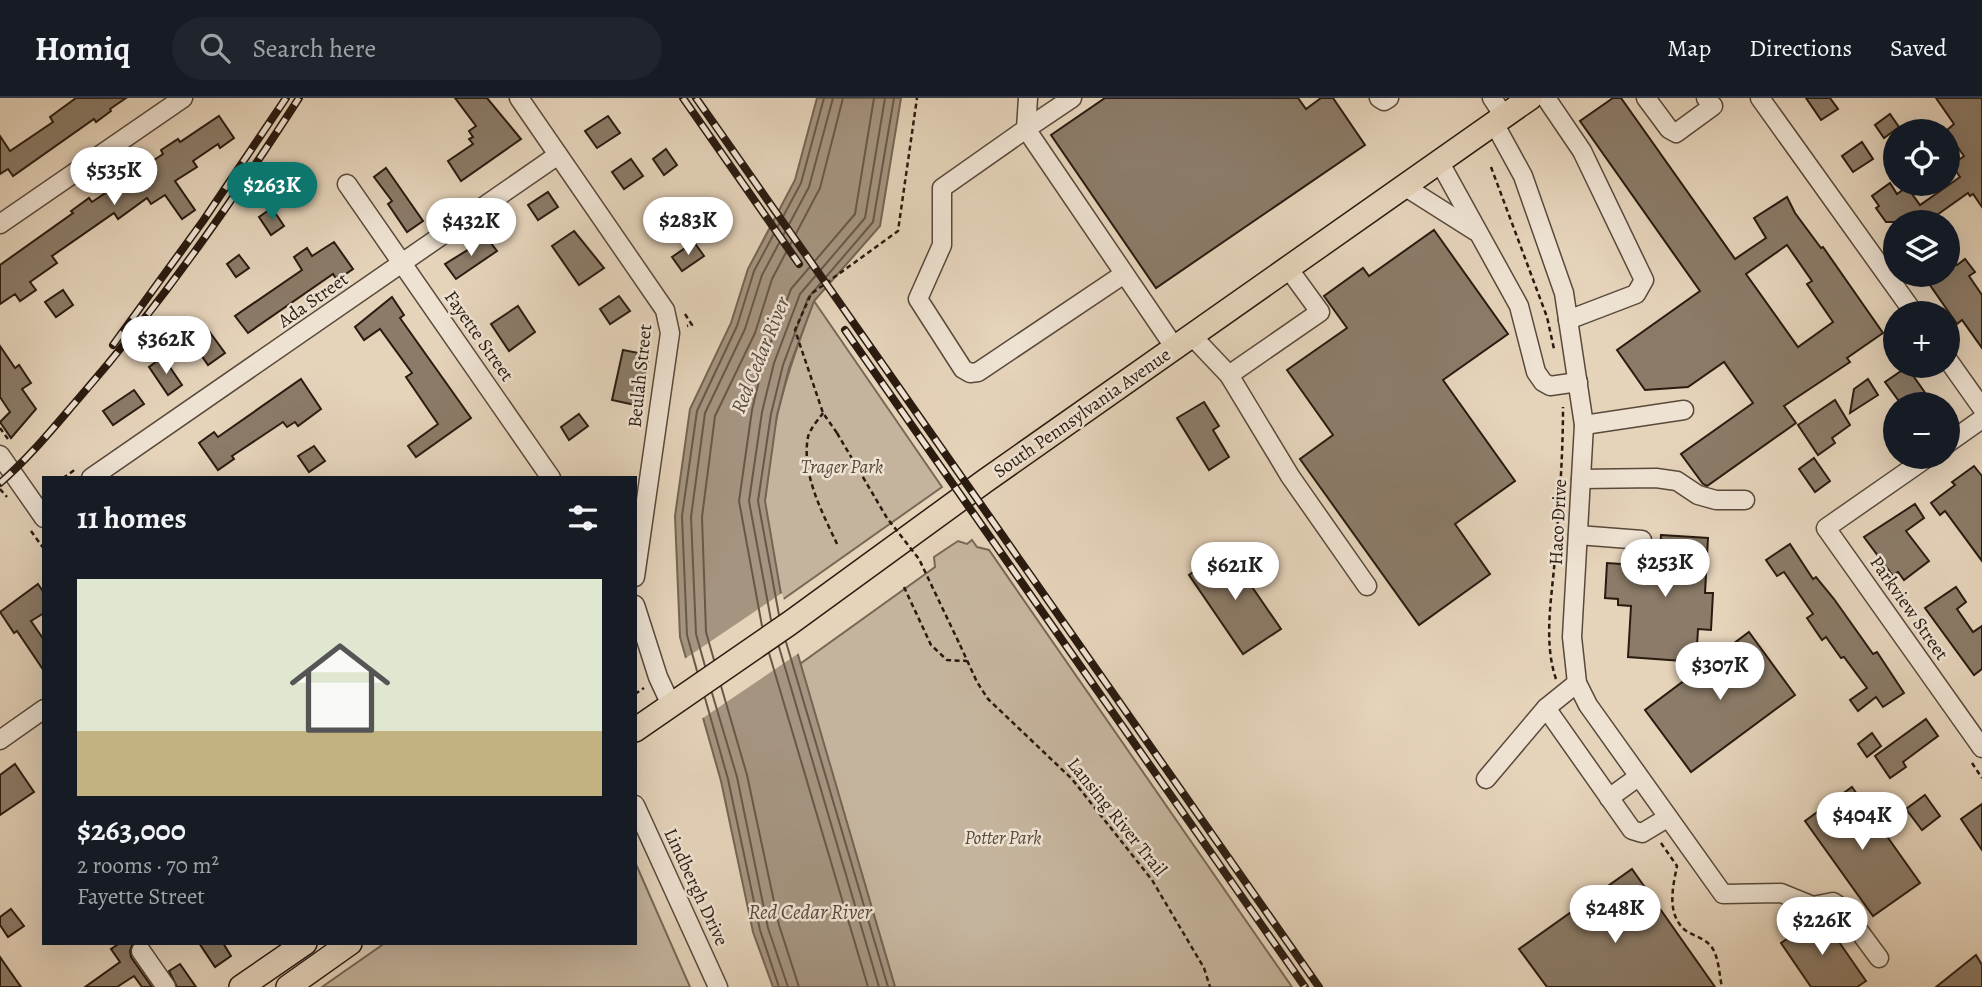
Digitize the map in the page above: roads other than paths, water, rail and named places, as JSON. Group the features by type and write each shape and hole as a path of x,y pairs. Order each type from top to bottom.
{"main road":[{"name":"South Pennsylvania Avenue","path":"637,729 790,623 985,481 1439,161 1496,112 1530,98"},
{"path":"241,987 302,945"},
{"path":"288,987 342,946"}],"street":[{"path":"0,224 183,98"},
{"name":"Beulah Street","path":"519,98 665,310 668,320 670,333 637,563"},
{"path":"1028,98 1026,130 1124,274 1184,342 1229,374 1290,476 1367,586"},
{"path":"1072,98 942,188 942,245 918,299 963,369 970,373 978,372 1124,274"},
{"path":"1379,98 1384,101 1389,98"},
{"path":"1546,98 1582,152 1644,280 1636,294 1568,320"},
{"path":"1646,98 1673,133 1679,132 1715,101"},
{"path":"1760,98 1905,301"},
{"name":"Haco Drive","path":"1496,112 1523,176 1564,293 1578,382 1584,425 1572,637 1577,683 1588,705 1723,894 1781,893 1813,906 1833,902 1842,908 1880,958"},
{"name":"Ada Street","path":"94,476 558,155"},
{"path":"1439,161 1519,306 1536,372 1543,382 1550,386 1578,382"},
{"name":"Fayette Street","path":"347,184 550,476"},
{"path":"1404,186 1478,232"},
{"path":"1229,374 1320,312 1288,268"},
{"path":"1960,377 1982,408"},
{"path":"1584,425 1684,410"},
{"path":"1960,435 1982,419"},
{"path":"0,455 42,512"},
{"name":"Parkview Street","path":"1911,469 1826,528 1974,751"},
{"path":"1581,479 1656,478 1677,481 1698,495 1716,500 1745,500"},
{"path":"1578,535 1642,540"},
{"path":"637,611 658,677 679,699"},
{"path":"1486,779 1546,708 1577,683"},
{"path":"1546,708 1632,830 1642,833 1667,818"},
{"path":"0,740 42,710"},
{"path":"1609,797 1638,777"},
{"name":"Lindbergh Drive","path":"637,809 718,987"},
{"path":"141,951 166,987"}],"water":[{"name":"Red Cedar River","path":"817,98 901,98 880,226 814,301 789,368 777,415 765,501 782,600 895,987 773,987 753,932 721,781 680,637 675,516 690,409 731,323 748,269 795,180"}],"railway":[{"path":"113,345 203,221 286,98"},
{"path":"0,483 41,442 139,326 222,214 299,98"},
{"path":"683,98 799,264"},
{"path":"696,98 1319,987"},
{"path":"845,330 1305,987"}],"park label":[{"name":"Trager Park","path":"842,467"},
{"name":"Potter Park","path":"1003,838"}]}
